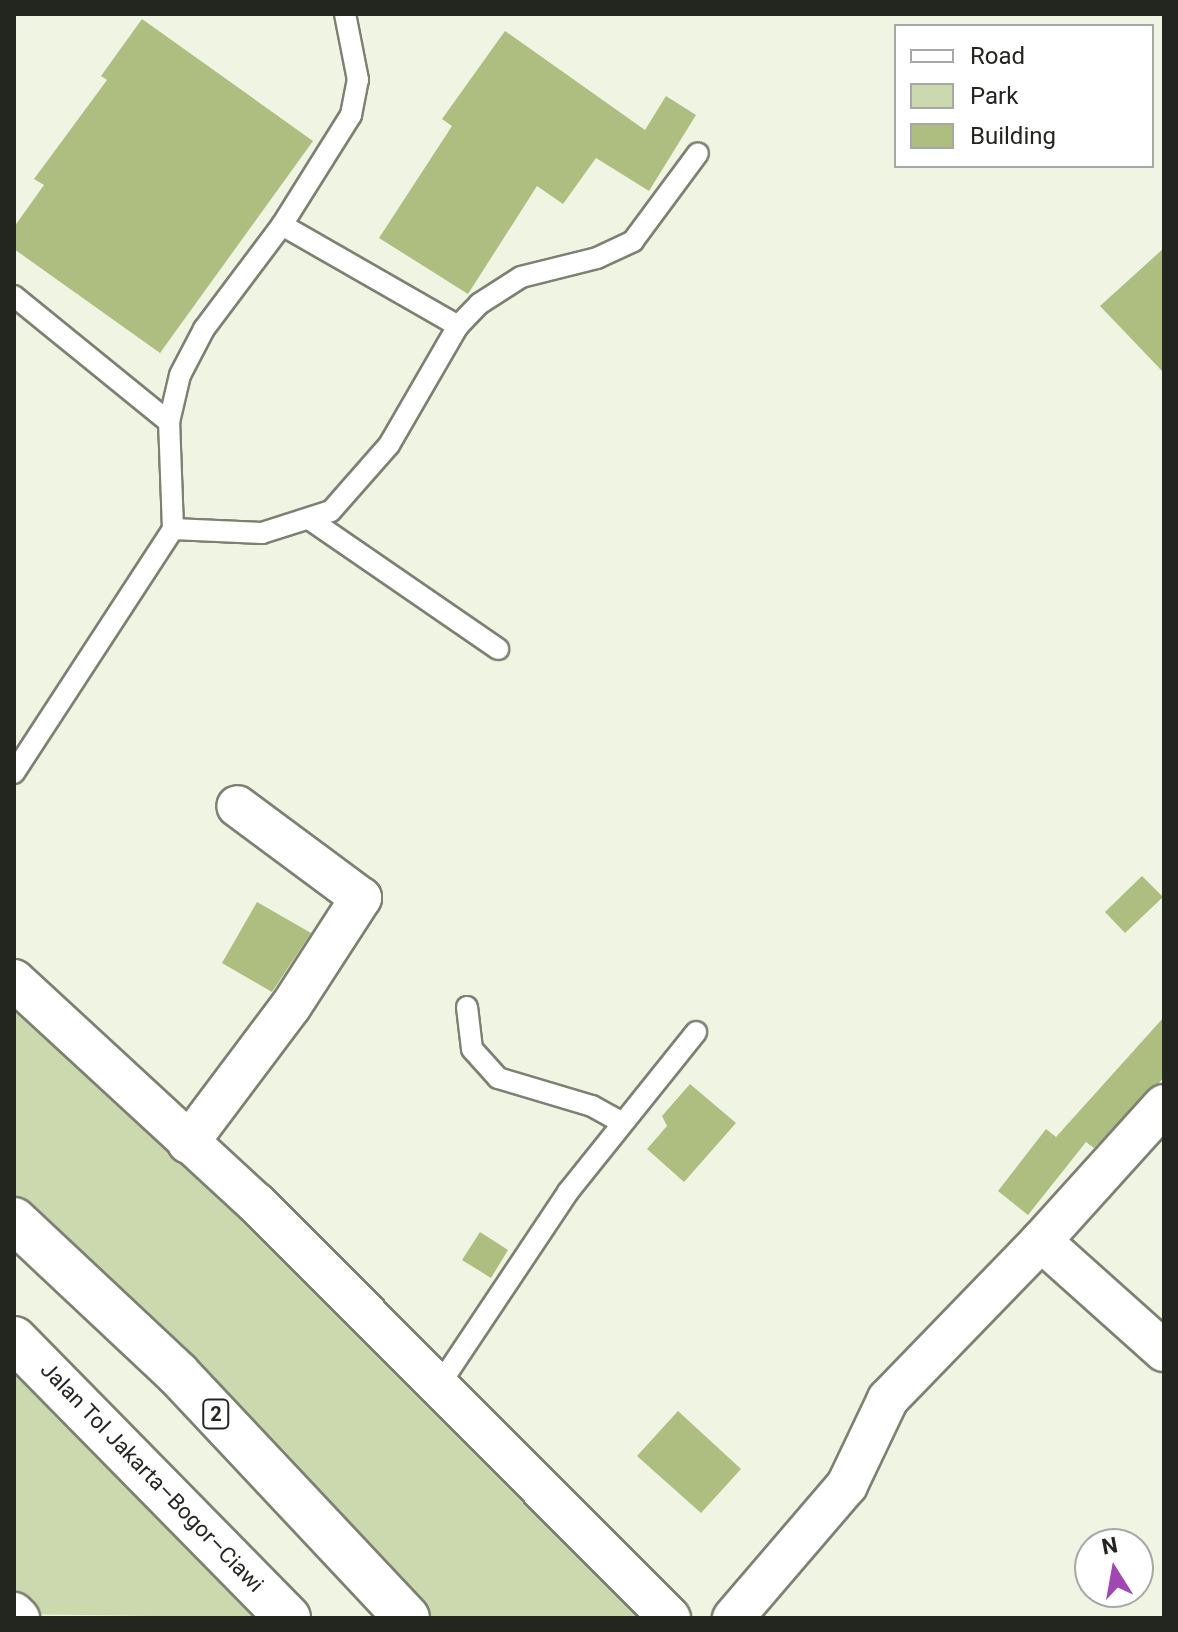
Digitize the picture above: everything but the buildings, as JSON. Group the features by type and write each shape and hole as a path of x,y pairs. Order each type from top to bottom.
{"highway":[{"name":"2","path":"14,1220 177,1373 407,1618"},
{"name":"Jalan Tol Jakarta–Bogor–Ciawi","path":"14,1339 288,1618"}],"street":[{"path":"188,1143 291,1006 361,898 237,806"},
{"path":"14,980 440,1384 670,1618"},
{"path":"733,1618 847,1485 888,1399 1041,1241 1164,1105"},
{"path":"1041,1241 1164,1351"},
{"path":"14,1613 19,1618"}],"lane":[{"path":"14,773 173,529 169,422 191,350 282,225 355,104 358,80 345,14"},
{"path":"173,529 262,533 312,521 331,511 361,482 458,326 479,304 521,277 597,258 633,241 698,153"},
{"path":"282,225 458,326"},
{"path":"14,296 169,422"},
{"path":"312,521 498,649"},
{"path":"467,1007 472,1049 498,1078 592,1106 621,1122"},
{"path":"440,1384 543,1227 621,1122 696,1032"}],"green space":[{"path":"14,976 668,1618 407,1618 14,1220"},
{"path":"14,1339 288,1618 14,1614"}]}
